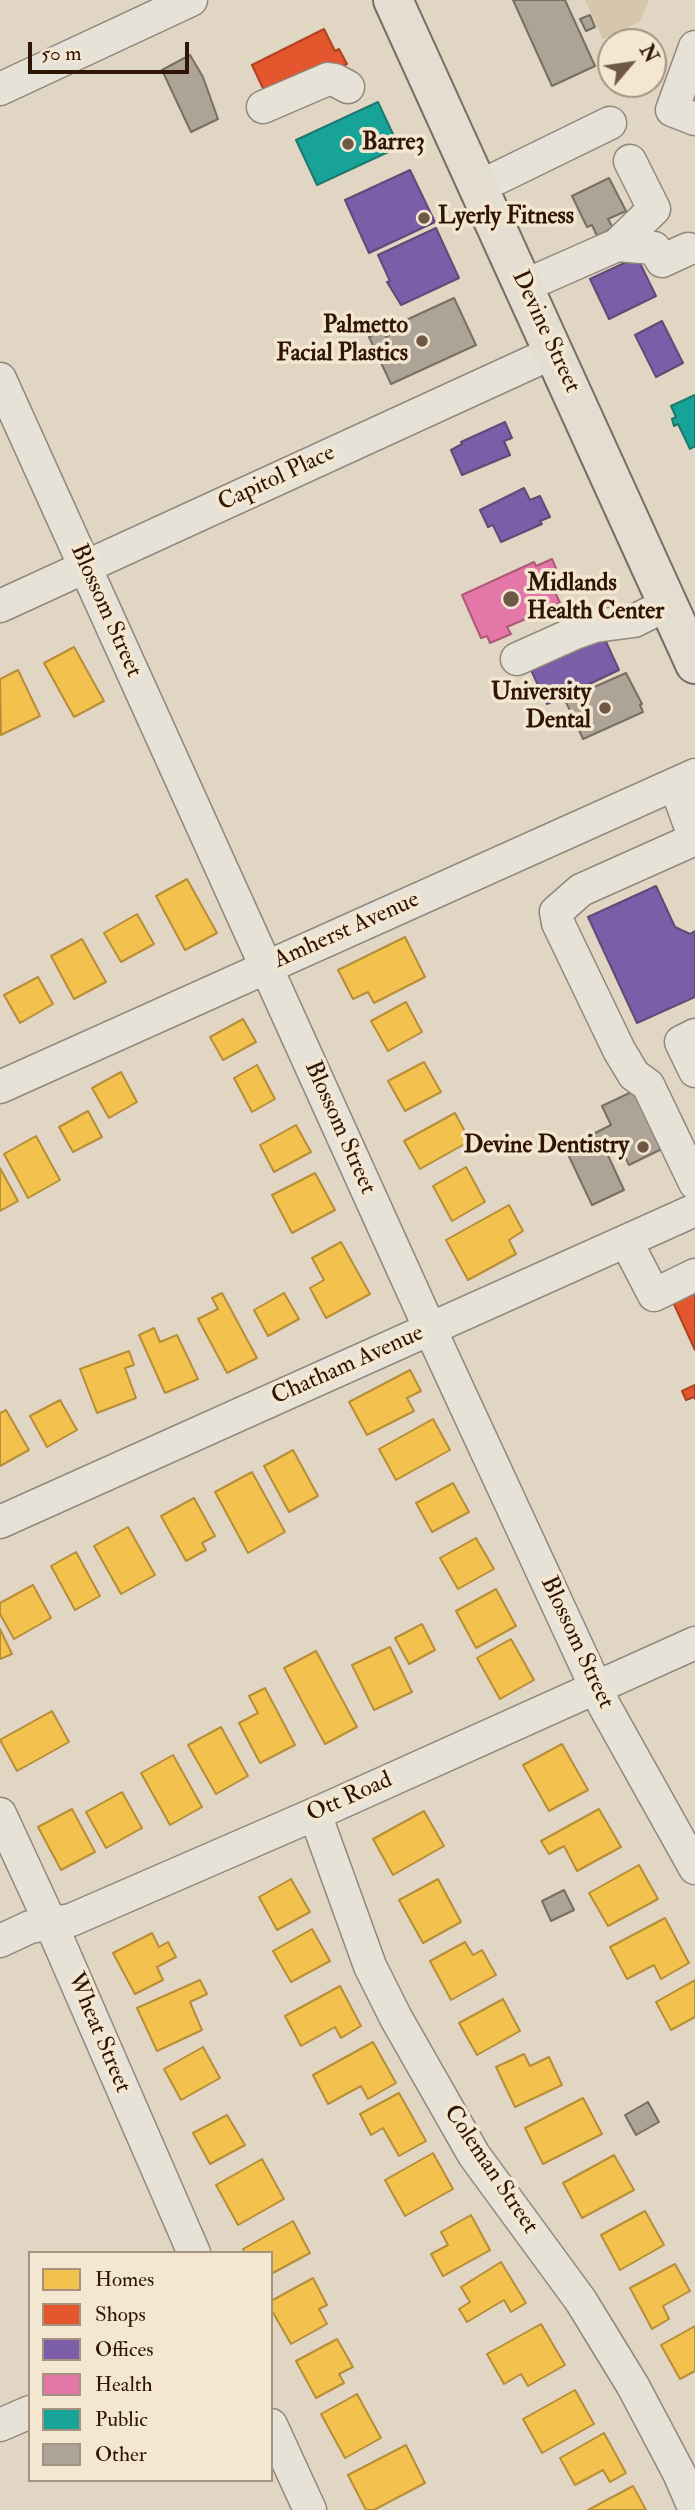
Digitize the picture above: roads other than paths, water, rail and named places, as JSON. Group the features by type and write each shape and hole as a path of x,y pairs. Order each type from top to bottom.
{"main road":[{"name":"Devine Street","path":"393,0 695,664"}],"street":[{"path":"0,89 191,0"},
{"path":"683,114 695,47"},
{"path":"263,107 328,79 348,87"},
{"path":"479,187 610,123"},
{"path":"524,286 617,245 654,209 630,161"},
{"path":"617,245 654,248 662,261 688,250"},
{"name":"Capitol Place","path":"0,606 554,352"},
{"name":"Blossom Street","path":"0,379 430,1329 596,1687 695,1868"},
{"path":"517,659 595,625 634,621 668,604"},
{"path":"685,779 695,839 581,890 556,912 558,923 619,1050 634,1074 648,1085 695,1183"},
{"name":"Amherst Avenue","path":"0,1087 685,779"},
{"path":"695,1035 681,1042 695,1071"},
{"name":"Chatham Avenue","path":"0,1522 695,1210"},
{"path":"626,1241 654,1295 695,1275"},
{"name":"Ott Road","path":"0,1941 30,1927 71,1920 315,1814 695,1643"},
{"name":"Wheat Street","path":"0,1814 51,1924 193,2251"},
{"name":"Coleman Street","path":"315,1814 370,1966 396,2018 474,2155 581,2301 633,2386 679,2473 695,2510"},
{"path":"0,2425 28,2413"},
{"path":"273,2429 310,2510"}],"place":[{"name":"Barre3","path":"348,144"},
{"name":"Lyerly Fitness","path":"424,218"},
{"name":"Palmetto Facial Plastics","path":"422,341"},
{"name":"Midlands Health Center","path":"511,599"},
{"name":"University Dental","path":"605,708"},
{"name":"Devine Dentistry","path":"643,1147"}]}
